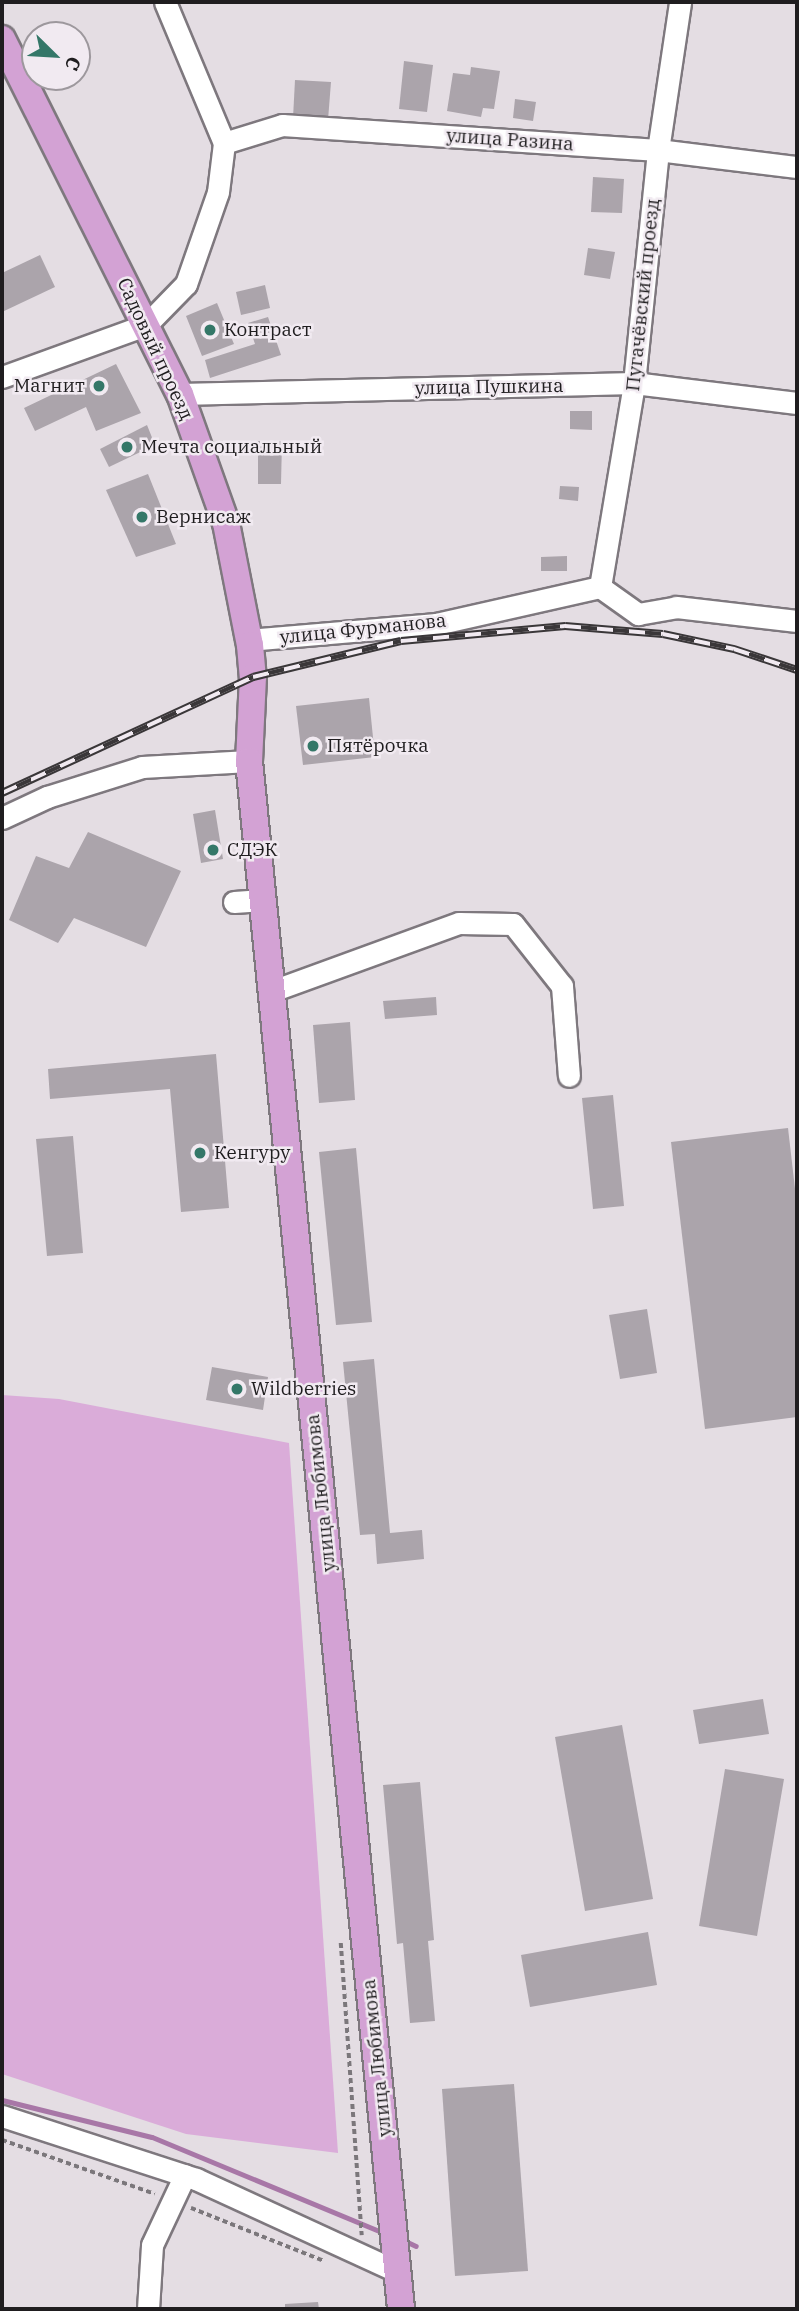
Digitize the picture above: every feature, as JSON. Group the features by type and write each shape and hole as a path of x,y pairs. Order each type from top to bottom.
{"main road":[{"name":"Садовый проезд","path":"2,39 180,394 226,523 253,677"},
{"name":"улица Любимова","path":"253,677 249,761 401,2309"}],"street":[{"path":"2,377 146,325 186,284 218,192 224,143 164,2"},
{"name":"Пугачёвский проезд","path":"600,587 634,383 658,150 680,2"},
{"name":"улица Разина","path":"224,143 282,125 658,150 797,167"},
{"name":"улица Пушкина","path":"180,394 634,383 797,403"},
{"path":"600,587 638,614 676,607 797,621"},
{"name":"улица Фурманова","path":"248,640 436,624 600,587"},
{"path":"2,818 47,797 129,770 185,762 249,761"},
{"path":"234,902 263,900"},
{"path":"272,991 459,923 513,924 562,986 569,1076"},
{"path":"2,2116 185,2175 395,2249"},
{"path":"148,2309 152,2245 185,2175"}],"path":[{"path":"2,2140 173,2202 211,2212 332,2264"}],"shaded area":[{"path":"2,1395 59,1399 289,1443 338,2153 186,2134 2,2074"}],"building":[{"path":"404,61 433,65 427,112 399,109"},
{"path":"471,67 500,71 494,109 483,108 481,117 447,111 453,73 470,75"},
{"path":"295,80 331,82 328,120 293,118"},
{"path":"515,99 536,102 533,121 513,118"},
{"path":"593,177 624,179 622,213 591,212"},
{"path":"588,248 615,252 610,279 584,275"},
{"path":"40,255 55,287 2,312 2,273"},
{"path":"265,285 270,308 241,315 236,292"},
{"name":"Контраст","path":"217,303 234,344 202,356 186,316"},
{"path":"268,317 281,355 210,378 205,360 255,344 248,323"},
{"name":"Магнит","path":"116,364 141,413 96,431 86,407 35,431 24,408"},
{"path":"570,411 592,411 592,430 570,429"},
{"name":"Мечта социальный","path":"147,425 155,445 109,467 100,449"},
{"path":"258,441 282,441 281,484 258,484"},
{"name":"Вернисаж","path":"148,474 176,544 136,557 106,490"},
{"path":"560,486 579,487 578,501 559,499"},
{"path":"567,556 567,571 541,571 541,557"},
{"path":"369,698 375,757 303,765 296,706"},
{"path":"215,810 223,859 201,863 193,814"},
{"path":"88,832 181,871 146,947 74,918 58,943 9,920 36,856 69,868"},
{"path":"436,997 437,1015 385,1019 383,1001"},
{"path":"350,1022 355,1100 319,1103 313,1025"},
{"name":"Кенгуру","path":"216,1054 229,1208 181,1212 170,1089 50,1099 48,1069"},
{"path":"613,1095 624,1206 593,1209 582,1098"},
{"path":"788,1128 797,1206 797,1417 705,1429 671,1142"},
{"path":"73,1136 83,1253 47,1256 36,1139"},
{"path":"356,1148 372,1322 336,1325 319,1152"},
{"path":"647,1309 657,1373 620,1379 609,1315"},
{"path":"374,1359 390,1533 422,1530 424,1559 377,1564 375,1534 360,1535 343,1362"},
{"name":"Wildberries","path":"212,1367 268,1377 263,1410 206,1400"},
{"path":"763,1699 769,1734 699,1744 693,1710"},
{"path":"622,1725 653,1899 585,1911 555,1737"},
{"path":"725,1769 784,1779 757,1936 699,1926"},
{"path":"420,1782 434,1940 428,1941 435,2021 410,2023 403,1943 397,1944 383,1785"},
{"path":"648,1932 657,1985 530,2007 521,1955"},
{"path":"514,2084 528,2271 455,2276 442,2089"},
{"path":"318,2302 319,2309 285,2309 285,2304"}],"waterway":[{"path":"2,2100 152,2137 384,2233"},
{"path":"403,2240 416,2246"}],"railway":[{"path":"2,793 253,677 401,641 565,626 663,634 734,649 797,670"}],"place":[{"name":"Контраст","path":"210,330"},
{"name":"Магнит","path":"99,386"},
{"name":"Мечта социальный","path":"127,447"},
{"name":"Вернисаж","path":"142,517"},
{"name":"Пятёрочка","path":"313,746"},
{"name":"СДЭК","path":"213,850"},
{"name":"Кенгуру","path":"200,1153"},
{"name":"Wildberries","path":"237,1389"}]}
